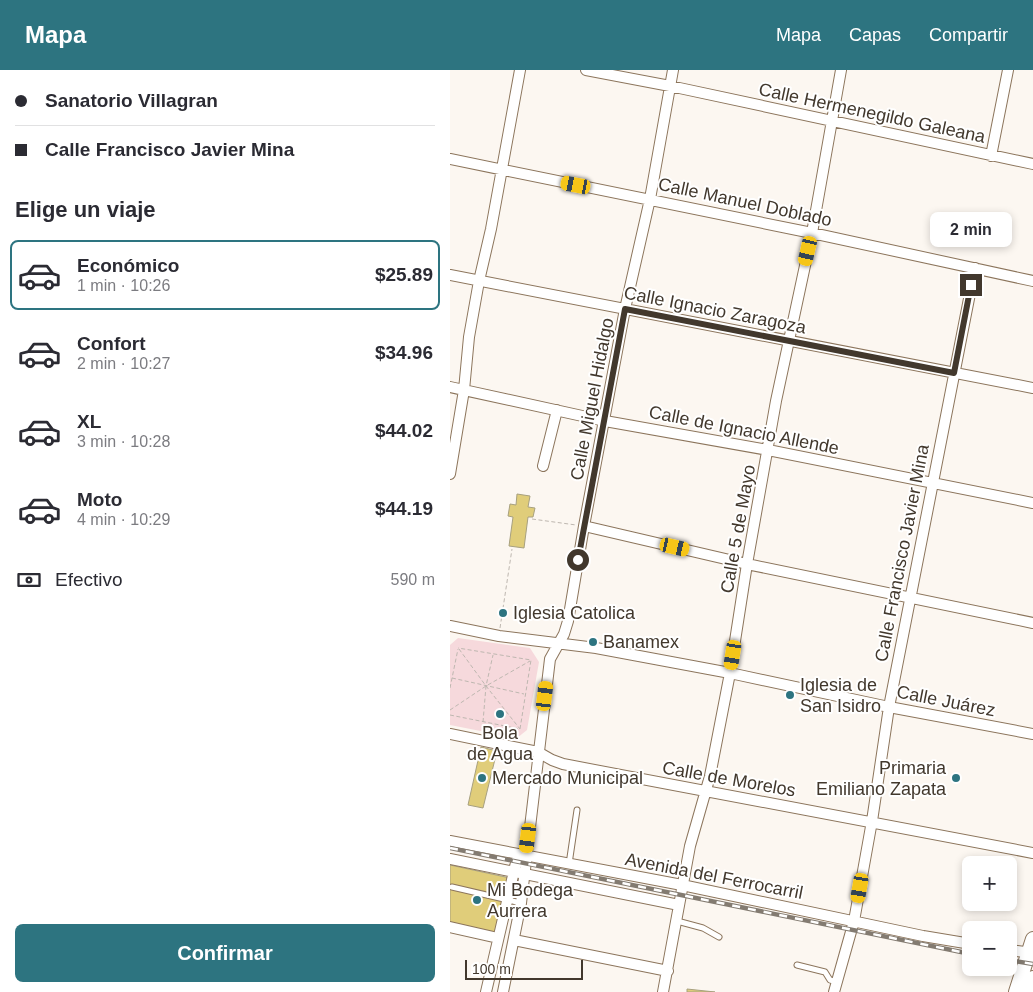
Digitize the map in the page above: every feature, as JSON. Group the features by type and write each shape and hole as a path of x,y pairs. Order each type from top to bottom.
{"main road":[{"path":"1016,992 1031,953 1033,939"},
{"path":"1029,992 1033,978"}],"street":[{"path":"450,474 464,390 469,337 478,281 491,229 520,70"},
{"name":"Calle Hermenegildo Galeana","path":"586,70 832,120 1033,164"},
{"name":"Calle Miguel Hidalgo","path":"538,752 550,659 564,634 568,621 625,309 650,199 673,70"},
{"name":"Calle 5 de Mayo","path":"664,992 682,885 692,838 705,792 730,673 747,564 788,340 812,233 841,70"},
{"path":"991,156 1008,70"},
{"name":"Calle Manuel Doblado","path":"450,159 650,199 1033,281"},
{"name":"Calle Francisco Javier Mina","path":"835,987 854,921 872,821 889,707 975,268"},
{"name":"Calle Ignacio Zaragoza","path":"450,275 1033,388"},
{"name":"Calle de Ignacio Allende","path":"450,387 605,421 768,450 1033,503"},
{"path":"543,466 557,410"},
{"path":"584,526 747,564 1033,623"},
{"name":"Calle Juárez","path":"450,626 499,636 596,648 1033,734"},
{"name":"Calle de Morelos","path":"450,734 538,752 563,764 1033,853"},
{"path":"486,992 508,900 519,873 538,752"},
{"name":"Avenida del Ferrocarril","path":"450,841 682,885 962,942"},
{"name":"Avenida del Ferrocarril","path":"450,859 679,905"},
{"path":"503,992 521,903 519,873"},
{"path":"450,927 498,938"},
{"path":"514,940 668,971"},
{"path":"1017,951 1031,953"}],"lane":[{"path":"569,864 577,810"},
{"path":"452,887 521,903"},
{"path":"677,921 703,928 719,937"},
{"path":"797,965 825,972 835,987"}],"path":[{"path":"532,519 584,526"},
{"path":"499,636 512,549"},
{"path":"458,648 531,660"},
{"path":"450,688 458,648"},
{"path":"458,648 520,729"},
{"path":"483,722 486,686 493,654"},
{"path":"450,710 486,686 531,660"},
{"path":"520,729 531,660"},
{"path":"452,678 525,695"},
{"path":"450,715 520,729"}],"shaded area":[{"path":"458,638 530,648 539,662 527,730 517,738 450,725 450,645"}],"building":[{"path":"517,494 530,496 528,507 535,508 533,517 528,517 524,548 509,546 513,517 508,516 510,504 516,505"},
{"name":"Mercado Municipal","path":"481,747 497,751 483,808 468,805"},
{"name":"Mi Bodega Aurrera","path":"450,865 510,878 497,933 450,922"},
{"path":"687,989 715,992 687,992"}],"railway":[{"path":"450,848 962,952"},
{"path":"1017,961 1033,964"}],"place":[{"name":"Iglesia Catolica","path":"503,613"},
{"name":"Banamex","path":"593,642"},
{"name":"Iglesia de San Isidro","path":"790,695"},
{"name":"Bola de Agua","path":"500,714"},
{"name":"Mercado Municipal","path":"482,778"},
{"name":"Primaria Emiliano Zapata","path":"956,778"},
{"name":"Mi Bodega Aurrera","path":"477,900"}],"route":[{"path":"578,560 625,309 954,373 971,285"}]}
